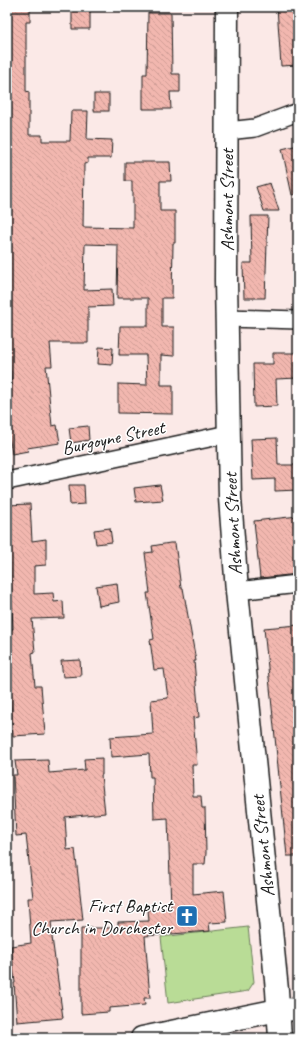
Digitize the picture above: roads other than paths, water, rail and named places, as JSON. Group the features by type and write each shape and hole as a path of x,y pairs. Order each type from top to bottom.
{"main road":[{"name":"Ashmont Street","path":"227,7 226,318 230,513 237,590 288,1009 280,1038"},
{"path":"142,1038 288,1009"}],"street":[{"path":"227,131 255,128 298,112"},
{"path":"226,318 298,320"},
{"name":"Burgoyne Street","path":"7,481 228,434"},
{"path":"237,590 298,584"}],"place":[{"name":"First Baptist Church in Dorchester","path":"187,916"}]}
